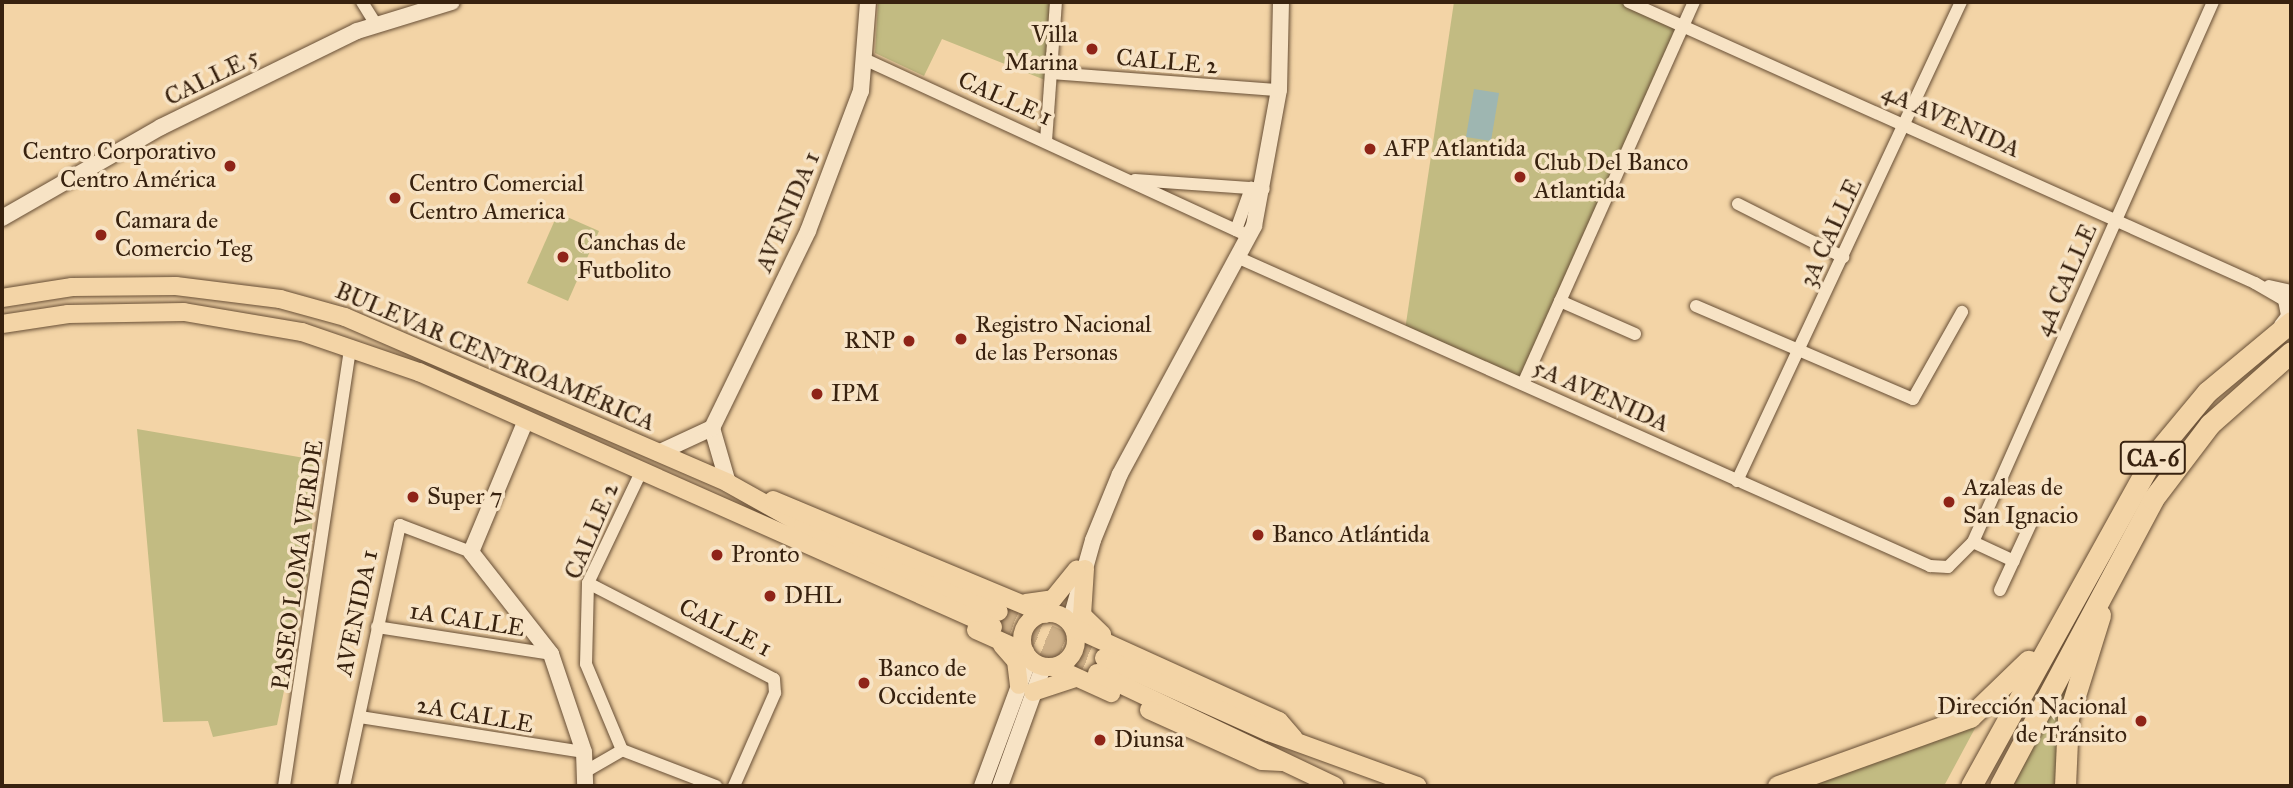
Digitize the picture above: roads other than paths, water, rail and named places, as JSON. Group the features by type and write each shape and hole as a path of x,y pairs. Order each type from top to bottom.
{"highway":[{"name":"CA-6","path":"1971,786 2056,627 2153,457 2207,392 2291,322"},
{"name":"CA-6","path":"2000,786 2116,562 2198,438 2291,352"},
{"path":"2065,786 2068,718 2116,562"},
{"path":"1778,786 1970,717 1998,696 2056,627"}],"main road":[{"name":"BULEVAR CENTROAMÉRICA","path":"2,298 72,288 176,286 280,299 345,317 753,494 803,525 997,626 1038,661 1262,761 1285,762"},
{"name":"BULEVAR CENTROAMÉRICA","path":"2,324 68,314 184,312 302,332 526,420 745,520 997,626"},
{"name":"BULEVAR CENTROAMÉRICA","path":"753,494 809,510 1017,602 1048,613 1279,721 1296,740"},
{"path":"1017,602 1049,601 1081,569"},
{"path":"1081,569 1084,618 1138,656"},
{"path":"1048,613 1025,628 1038,661 1073,653 1072,625"},
{"path":"997,626 1016,662 1026,689 1053,680 1078,677"},
{"name":"BULEVAR CENTROAMÉRICA","path":"1335,786 1101,666 1417,786"}],"street":[{"path":"362,2 376,24"},
{"name":"CALLE 5","path":"2,218 161,127 376,24 452,2"},
{"name":"AVENIDA 1","path":"712,428 808,231 861,91 867,2"},
{"path":"1046,141 1056,2"},
{"path":"1072,625 1081,569 1093,540 1155,404 1239,258 1243,233 1258,188 1279,90 1281,2"},
{"name":"4A AVENIDA","path":"1629,2 1905,123 2255,283 2288,307 2270,337"},
{"path":"1523,384 1694,2"},
{"name":"3A CALLE","path":"1737,481 1961,2"},
{"name":"4A CALLE","path":"1948,567 1973,542 2213,2"},
{"name":"CALLE 1","path":"864,58 1243,233"},
{"name":"CALLE 2","path":"1051,74 1279,90"},
{"name":"CALLE 1","path":"1128,179 1258,188"},
{"path":"1738,204 1843,257"},
{"name":"5A AVENIDA","path":"1239,258 1930,566 1948,567"},
{"name":"4A AVENIDA","path":"2255,283 2288,287"},
{"path":"1560,301 1635,334"},
{"path":"1696,306 1917,400 1962,312"},
{"name":"PASEO LOMA VERDE","path":"284,786 315,612 350,349"},
{"path":"526,420 471,552 551,654 584,752 587,778"},
{"path":"658,453 712,428 729,483"},
{"name":"CALLE 2","path":"622,750 586,664 589,583 641,472"},
{"path":"2000,590 2032,521"},
{"name":"AVENIDA 1","path":"344,786 400,525 471,552"},
{"path":"1973,542 2014,561"},
{"path":"1048,613 1081,569"},
{"name":"CALLE 1","path":"589,583 774,679 775,693 734,786"},
{"name":"1A CALLE","path":"377,627 551,654"},
{"path":"982,786 1038,661"},
{"path":"1000,786 1026,689"},
{"name":"2A CALLE","path":"360,717 584,752"},
{"path":"587,778 622,750 716,786"}],"water":[{"path":"1474,89 1499,93 1491,141 1466,137"}],"tunnel":[{"path":"999,612 1104,658"},
{"path":"993,627 1097,673"}],"place":[{"name":"Villa Marina","path":"1092,49"},
{"name":"AFP Atlantida","path":"1370,149"},
{"name":"Centro Corporativo Centro América","path":"230,166"},
{"name":"Club Del Banco Atlantida","path":"1520,177"},
{"name":"Centro Comercial Centro America","path":"395,198"},
{"name":"Camara de Comercio Teg","path":"101,235"},
{"name":"Canchas de Futbolito","path":"563,257"},
{"name":"Registro Nacional de las Personas","path":"961,339"},
{"name":"RNP","path":"909,341"},
{"name":"IPM","path":"817,394"},
{"name":"Super 7","path":"413,497"},
{"name":"Azaleas de San Ignacio","path":"1949,502"},
{"name":"Banco Atlántida","path":"1258,535"},
{"name":"Pronto","path":"717,555"},
{"name":"DHL","path":"770,596"},
{"name":"Banco de Occidente","path":"864,683"},
{"name":"Dirección Nacional de Tránsito","path":"2141,721"},
{"name":"Diunsa","path":"1100,740"}]}
